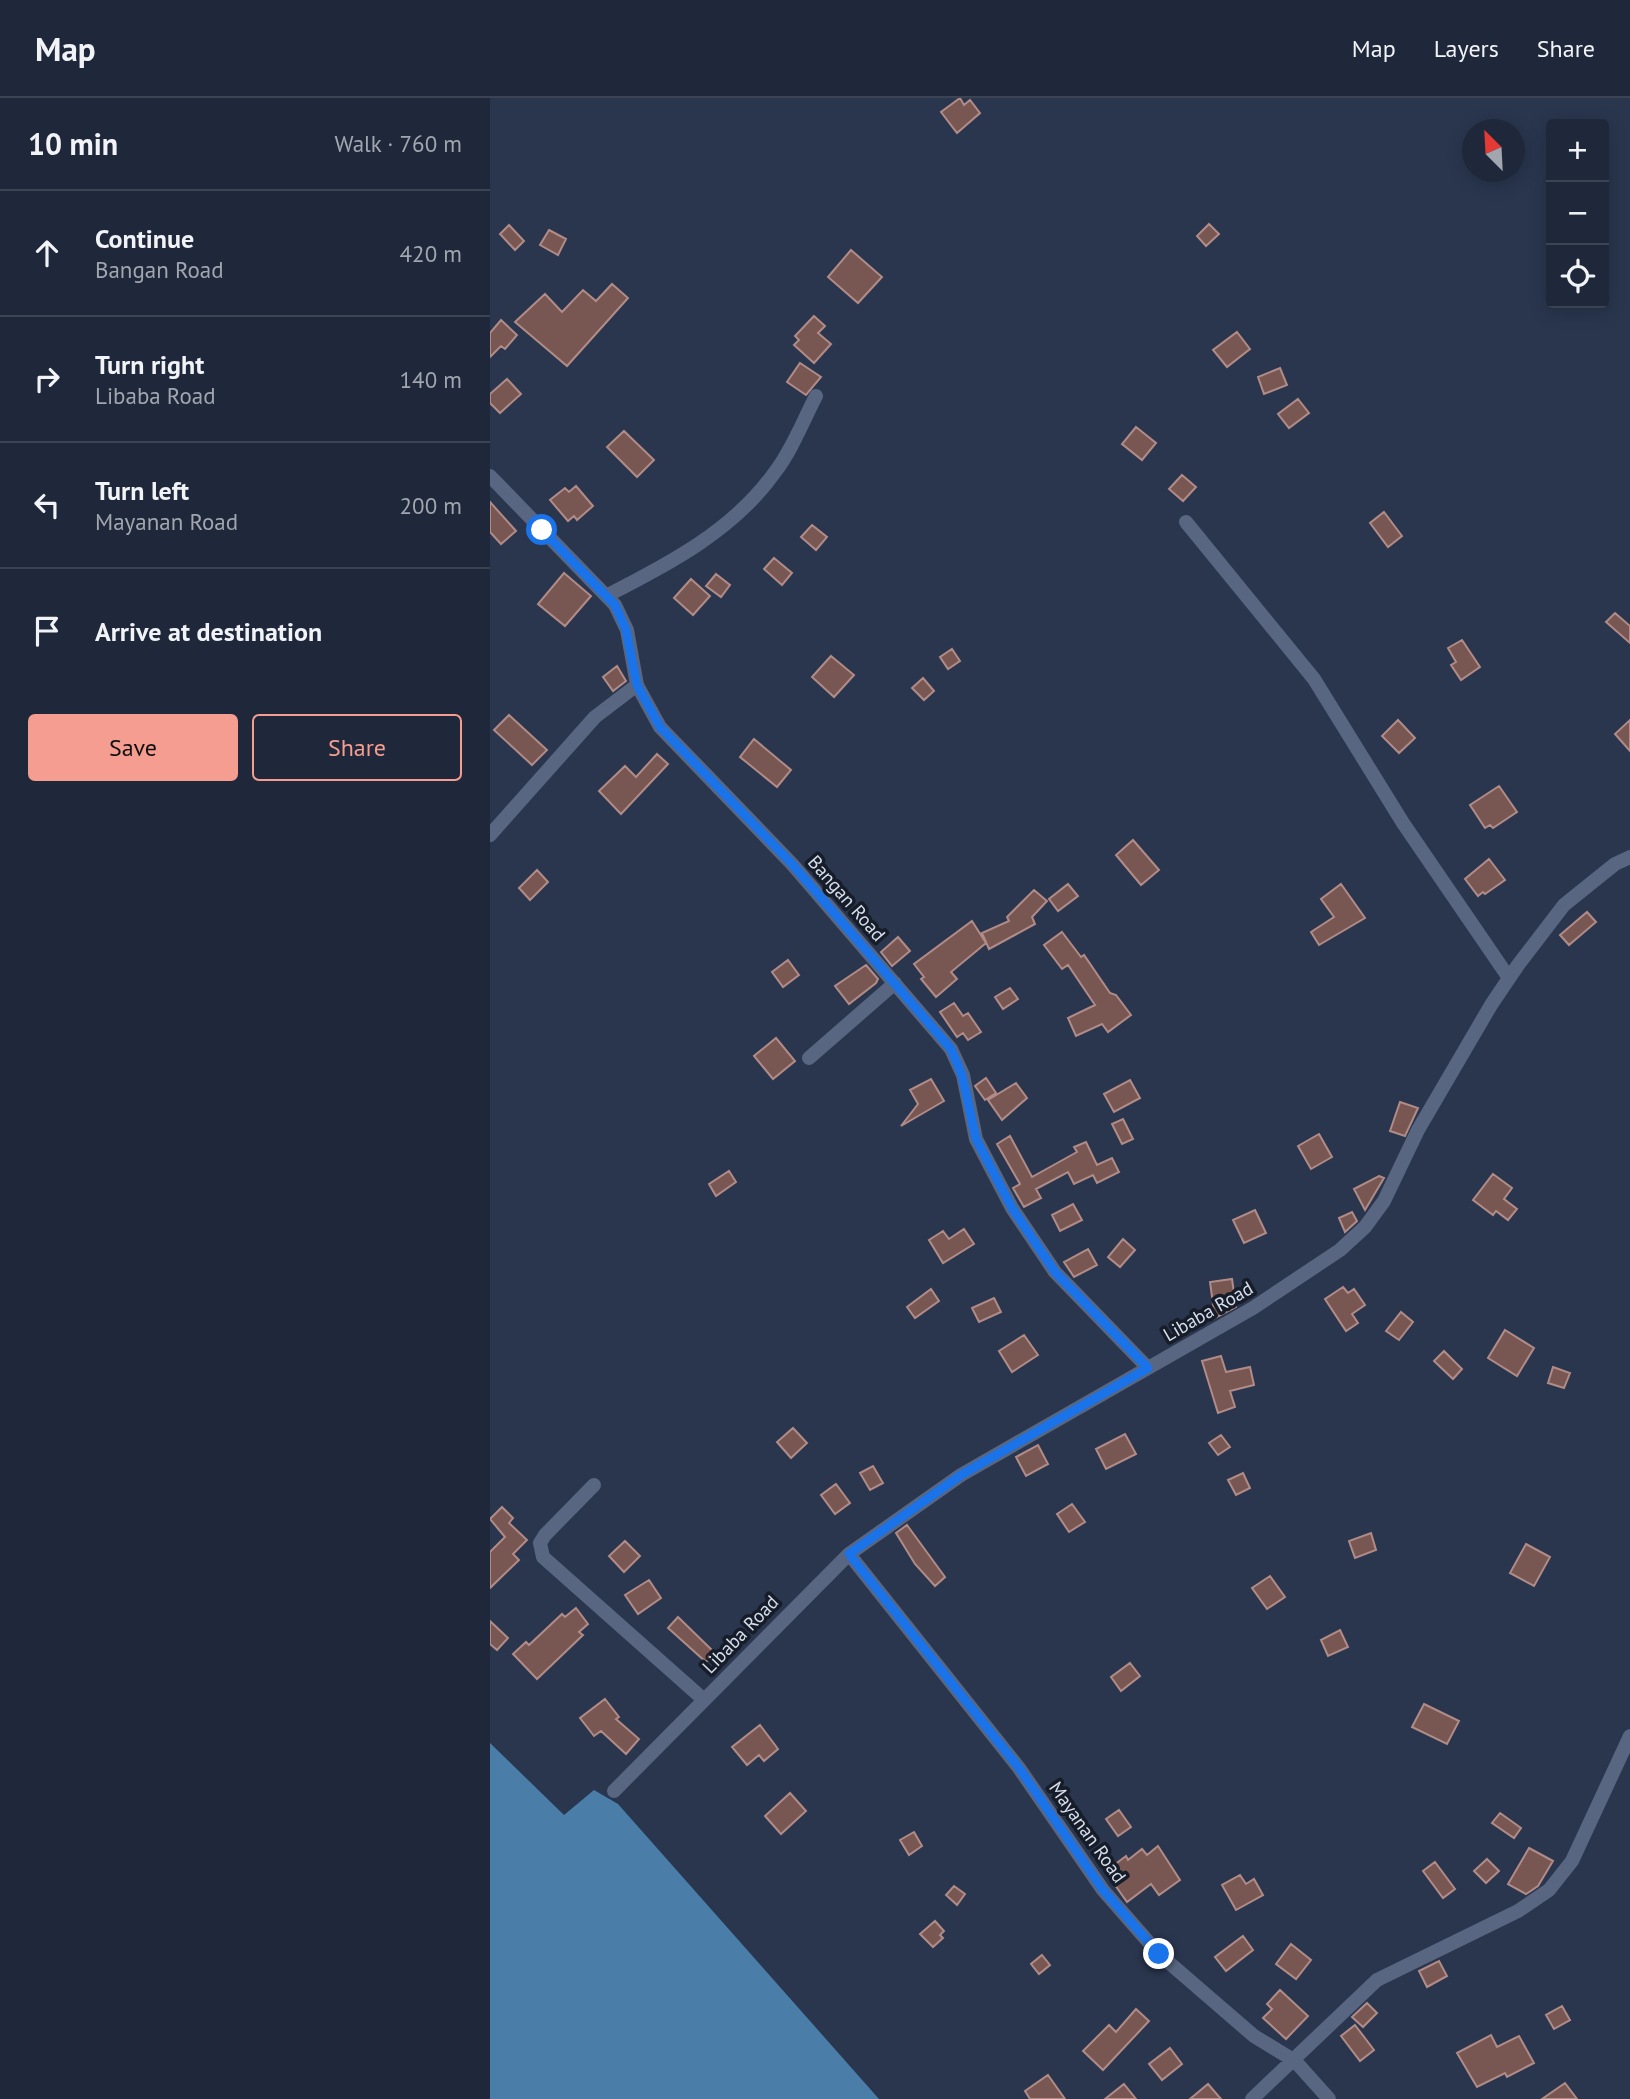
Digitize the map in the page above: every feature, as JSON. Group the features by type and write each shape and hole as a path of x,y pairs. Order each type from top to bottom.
{"street":[{"path":"608,595 674,562 731,520 775,472 816,396"},
{"name":"Bangan Road","path":"490,475 608,595 622,617 637,685 660,727 792,864 951,1049 962,1075 976,1139 1012,1208 1055,1272 1148,1368"},
{"path":"1186,522 1314,679 1403,823 1509,978"},
{"path":"490,835 595,717 637,685"},
{"name":"Libaba Road","path":"614,1791 849,1554 961,1475 1253,1308 1340,1251 1365,1227 1384,1201 1418,1130 1509,978 1563,905 1615,864 1630,857"},
{"path":"809,1058 895,983"},
{"path":"594,1485 545,1535 540,1544 543,1557 704,1699"},
{"name":"Mayanan Road","path":"849,1554 1019,1768 1111,1899 1159,1954 1254,2036 1295,2061 1329,2099"},
{"path":"1252,2099 1295,2061 1377,1980 1518,1911 1549,1890 1572,1861 1630,1736"}],"water":[{"path":"490,1743 564,1815 594,1790 618,1804 879,2099 490,2099"}],"building":[{"path":"960,98 964,105 970,100 980,113 957,133 941,112"},
{"path":"1209,224 1219,234 1206,246 1197,236"},
{"path":"509,225 524,241 515,250 500,234"},
{"path":"549,230 566,239 558,255 540,245"},
{"path":"851,250 882,277 858,303 828,277"},
{"path":"612,284 628,298 567,366 515,322 545,294 562,312 583,290 596,301"},
{"path":"814,316 825,326 818,333 831,344 814,363 794,345 799,340 795,336"},
{"path":"501,320 517,335 505,349 501,346 490,357 490,333"},
{"path":"1237,332 1250,349 1227,367 1213,350"},
{"path":"800,363 821,377 806,395 787,382"},
{"path":"1280,368 1287,385 1264,394 1258,377"},
{"path":"507,379 521,394 500,413 490,403 490,394"},
{"path":"1298,399 1309,413 1289,428 1278,414"},
{"path":"1136,427 1156,443 1142,460 1122,444"},
{"path":"624,431 654,460 637,477 607,447"},
{"path":"1182,475 1196,487 1183,501 1169,489"},
{"path":"576,486 593,506 577,520 574,516 568,521 550,500 565,488 569,492"},
{"path":"490,502 516,531 501,544 490,532"},
{"path":"1384,512 1402,536 1388,547 1370,523"},
{"path":"812,525 827,537 816,550 801,537"},
{"path":"774,558 792,573 782,585 764,569"},
{"path":"564,573 591,596 565,626 538,604"},
{"path":"716,574 730,585 721,597 706,586"},
{"path":"691,579 710,596 693,615 674,598"},
{"path":"1615,613 1630,626 1630,643 1606,622"},
{"path":"1462,640 1480,667 1461,680 1451,665 1456,662 1448,648"},
{"path":"952,649 960,661 948,669 940,657"},
{"path":"831,656 854,675 834,697 812,677"},
{"path":"617,666 626,681 613,691 603,677"},
{"path":"923,678 934,691 924,700 912,688"},
{"path":"509,715 547,750 532,765 494,730"},
{"path":"1398,720 1415,738 1399,753 1382,736"},
{"path":"1630,720 1630,751 1615,734"},
{"path":"754,739 791,770 777,787 740,757"},
{"path":"657,754 668,764 621,814 599,791 625,766 636,777"},
{"path":"1499,786 1517,812 1493,828 1490,825 1485,828 1470,805"},
{"path":"1133,840 1159,870 1141,885 1116,855"},
{"path":"1489,859 1505,880 1478,896 1465,879"},
{"path":"537,870 548,882 530,900 519,888"},
{"path":"1068,884 1078,896 1058,911 1049,899"},
{"path":"1341,884 1365,918 1319,945 1311,932 1334,917 1321,899"},
{"path":"1034,890 1047,901 1032,917 1035,924 989,949 982,933 1009,921 1007,917"},
{"path":"1587,912 1596,922 1569,945 1560,935"},
{"path":"972,921 986,943 951,972 957,979 936,997 921,979 924,977 914,964"},
{"path":"1062,932 1081,957 1084,955 1110,993 1116,995 1131,1015 1108,1032 1102,1024 1076,1036 1068,1018 1095,1005 1068,965 1062,969 1044,945"},
{"path":"898,937 910,951 892,966 881,952"},
{"path":"788,960 799,975 783,987 772,972"},
{"path":"866,965 878,979 849,1004 835,986"},
{"path":"1010,988 1018,999 1003,1009 995,997"},
{"path":"954,1003 963,1016 968,1013 981,1032 968,1040 963,1033 957,1037 940,1012"},
{"path":"776,1038 795,1061 773,1079 754,1056"},
{"path":"986,1078 996,1093 985,1100 975,1086"},
{"path":"931,1079 944,1101 901,1126 918,1104 910,1090"},
{"path":"1130,1080 1140,1098 1114,1112 1104,1094"},
{"path":"1016,1083 1027,1098 1002,1120 988,1100"},
{"path":"1400,1102 1418,1108 1405,1136 1390,1131"},
{"path":"1123,1119 1133,1139 1122,1144 1112,1124"},
{"path":"1319,1134 1332,1157 1311,1169 1298,1146"},
{"path":"1010,1136 1032,1177 1077,1152 1074,1147 1086,1142 1097,1165 1112,1158 1119,1172 1097,1183 1093,1175 1074,1184 1068,1172 1036,1189 1041,1198 1024,1207 1013,1188 1020,1184 997,1144"},
{"path":"729,1171 736,1182 716,1196 709,1184"},
{"path":"1493,1174 1512,1188 1504,1199 1517,1209 1508,1220 1496,1211 1493,1215 1473,1200"},
{"path":"1379,1176 1384,1178 1365,1210 1354,1189"},
{"path":"1073,1204 1082,1220 1060,1231 1052,1215"},
{"path":"1255,1210 1266,1233 1244,1243 1233,1220"},
{"path":"1352,1212 1357,1221 1345,1232 1339,1218"},
{"path":"964,1229 974,1244 943,1263 929,1240 943,1231 949,1239"},
{"path":"1123,1239 1135,1250 1120,1267 1108,1257"},
{"path":"1088,1249 1097,1265 1074,1277 1064,1262"},
{"path":"1232,1279 1236,1307 1215,1318 1210,1282"},
{"path":"1343,1287 1348,1293 1354,1289 1365,1305 1352,1314 1358,1323 1346,1331 1325,1299"},
{"path":"931,1289 939,1301 915,1318 907,1307"},
{"path":"994,1298 1001,1312 979,1322 972,1308"},
{"path":"1401,1312 1413,1322 1399,1340 1386,1331"},
{"path":"1505,1330 1534,1348 1517,1376 1488,1358"},
{"path":"1024,1335 1038,1355 1012,1372 999,1351"},
{"path":"1444,1351 1462,1369 1453,1379 1434,1361"},
{"path":"1221,1356 1226,1372 1250,1367 1254,1385 1230,1391 1235,1407 1218,1413 1202,1361"},
{"path":"1553,1367 1570,1373 1564,1388 1548,1383"},
{"path":"793,1428 807,1443 791,1458 777,1442"},
{"path":"1125,1434 1136,1454 1106,1469 1096,1449"},
{"path":"1221,1435 1230,1447 1218,1455 1209,1443"},
{"path":"1038,1445 1048,1464 1026,1476 1016,1457"},
{"path":"873,1466 883,1483 870,1490 860,1473"},
{"path":"1243,1473 1250,1488 1236,1495 1228,1480"},
{"path":"836,1484 850,1503 835,1514 821,1495"},
{"path":"1072,1504 1085,1522 1069,1532 1057,1514"},
{"path":"502,1507 513,1518 509,1523 527,1540 513,1554 519,1560 490,1588 490,1552 505,1537 490,1519"},
{"path":"907,1525 945,1577 935,1586 915,1564 896,1533"},
{"path":"1371,1533 1376,1550 1355,1558 1349,1541"},
{"path":"625,1541 640,1556 624,1572 609,1556"},
{"path":"1526,1544 1550,1557 1534,1586 1510,1573"},
{"path":"1270,1576 1285,1597 1267,1609 1252,1588"},
{"path":"649,1580 661,1598 638,1614 625,1595"},
{"path":"576,1608 588,1624 579,1632 583,1635 537,1679 513,1654 526,1642 529,1645 562,1614 565,1617"},
{"path":"678,1617 715,1653 706,1662 668,1628"},
{"path":"490,1621 508,1638 497,1650 490,1644"},
{"path":"1340,1630 1348,1647 1328,1656 1321,1640"},
{"path":"1130,1663 1140,1676 1121,1691 1111,1677"},
{"path":"605,1699 619,1717 616,1719 639,1739 626,1754 601,1731 594,1736 580,1718"},
{"path":"1424,1704 1459,1721 1447,1744 1412,1727"},
{"path":"760,1725 778,1749 764,1761 759,1755 747,1765 732,1747"},
{"path":"790,1793 806,1811 781,1834 765,1816"},
{"path":"1119,1810 1131,1827 1118,1836 1106,1819"},
{"path":"1500,1813 1521,1828 1514,1838 1492,1823"},
{"path":"914,1832 922,1846 909,1855 900,1840"},
{"path":"1158,1846 1180,1880 1159,1895 1151,1884 1127,1902 1115,1885 1119,1882 1109,1869 1126,1856 1128,1860 1142,1849 1147,1855"},
{"path":"1529,1848 1553,1861 1538,1886 1526,1894 1508,1884"},
{"path":"1487,1859 1499,1871 1486,1883 1474,1871"},
{"path":"1435,1862 1455,1889 1443,1898 1423,1871"},
{"path":"1240,1875 1246,1884 1254,1879 1263,1895 1236,1910 1222,1885"},
{"path":"954,1886 965,1894 957,1905 946,1895"},
{"path":"935,1921 944,1931 940,1935 943,1938 933,1947 920,1934"},
{"path":"1243,1936 1253,1950 1226,1971 1215,1957"},
{"path":"1291,1944 1311,1960 1296,1979 1276,1964"},
{"path":"1042,1955 1050,1965 1039,1974 1031,1964"},
{"path":"1439,1961 1447,1976 1427,1987 1419,1971"},
{"path":"1280,1990 1308,2016 1286,2039 1263,2018 1272,2009 1267,2004"},
{"path":"1367,2003 1377,2013 1363,2027 1352,2017"},
{"path":"1562,2006 1570,2020 1554,2029 1546,2015"},
{"path":"1136,2009 1149,2021 1103,2070 1083,2051 1109,2025 1116,2032"},
{"path":"1355,2025 1374,2050 1360,2061 1341,2036"},
{"path":"1491,2035 1497,2047 1519,2036 1534,2063 1507,2077 1505,2073 1477,2087 1457,2053"},
{"path":"1170,2048 1182,2064 1162,2080 1149,2064"},
{"path":"1048,2075 1065,2099 1030,2099 1025,2091"},
{"path":"1565,2083 1577,2099 1542,2099"},
{"path":"1124,2084 1136,2099 1105,2099"},
{"path":"1208,2084 1221,2099 1190,2099"}],"route":[{"path":"542,530 615,605 626,630 637,685 660,727 792,864 951,1049 962,1075 976,1139 1012,1208 1055,1272 1148,1368 961,1475 849,1554 1019,1768 1103,1890 1159,1954"}]}
